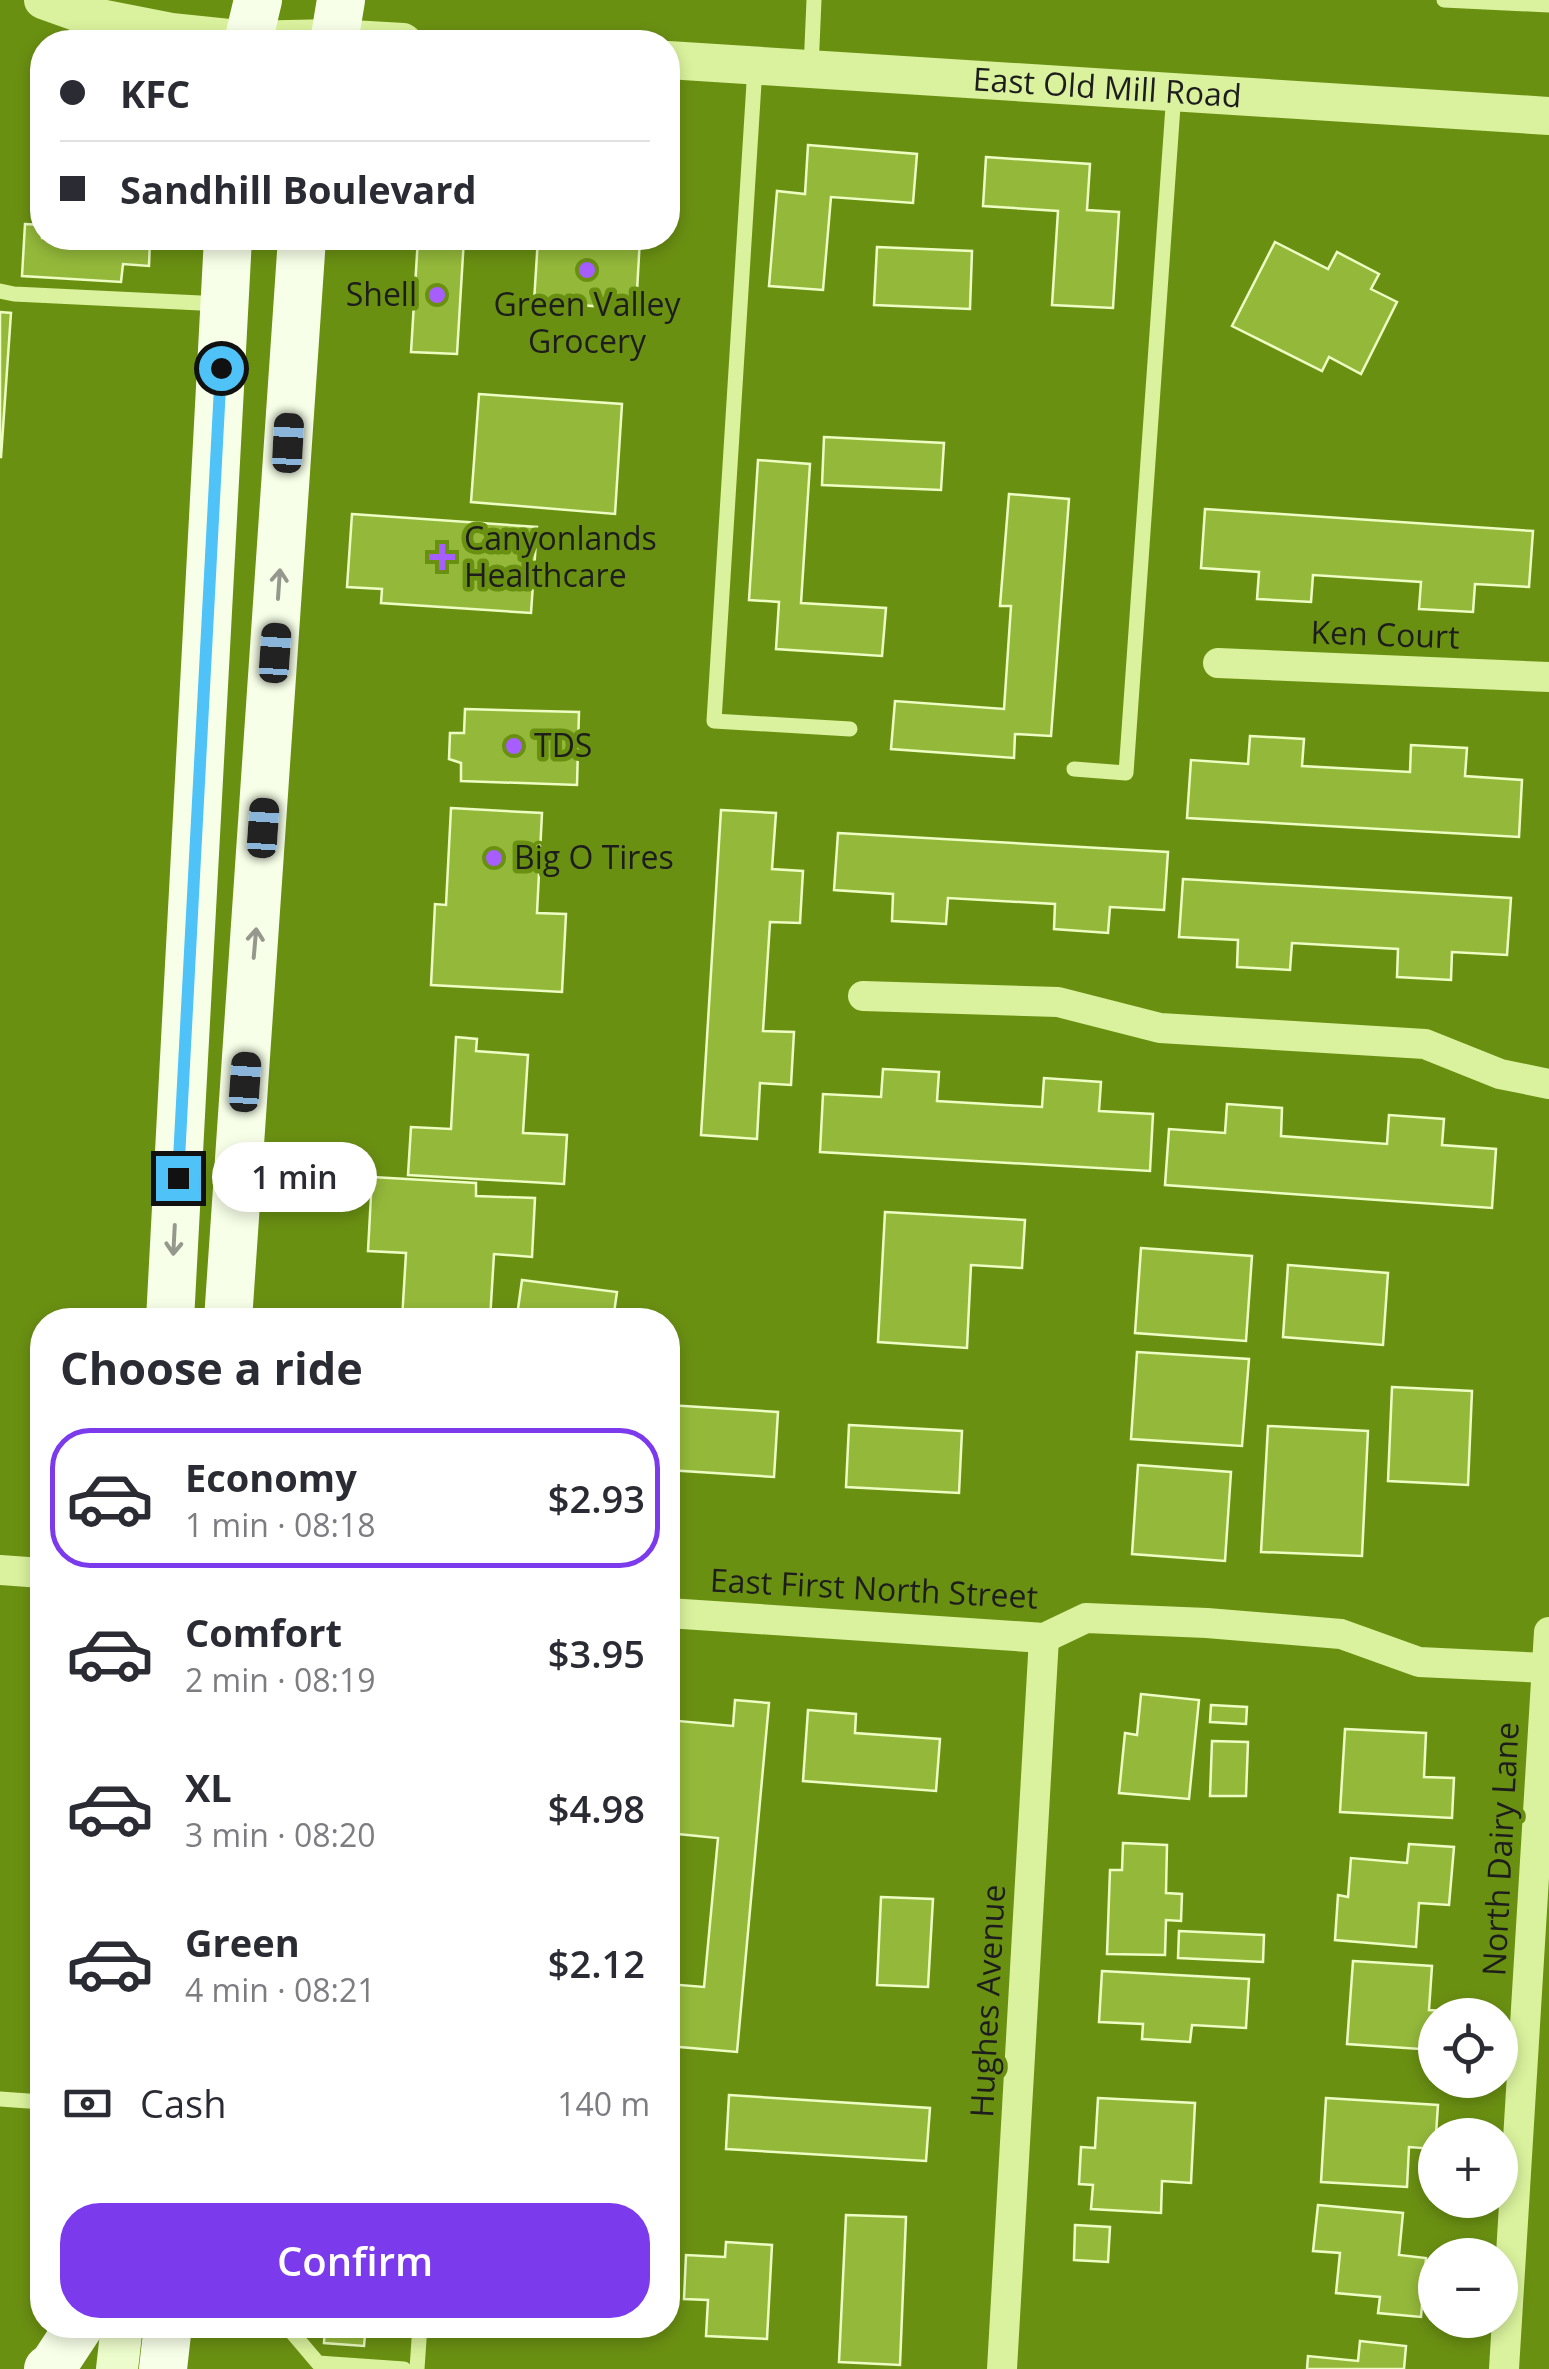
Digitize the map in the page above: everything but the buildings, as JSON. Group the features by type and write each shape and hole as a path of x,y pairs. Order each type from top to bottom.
{"main road":[{"path":"171,1308 227,250"},
{"path":"229,1308 301,250"},
{"path":"204,689 221,740 208,966 250,1000"},
{"path":"48,2369 71,2338"},
{"path":"118,2369 121,2338"},
{"path":"163,2369 167,2338"}],"street":[{"path":"43,0 85,15 154,29 336,27"},
{"name":"East Old Mill Road","path":"680,61 1549,116"},
{"name":"Ken Court","path":"1218,663 1549,677"},
{"path":"862,996 1058,1002 1160,1028 1425,1044 1500,1074 1549,1084"},
{"path":"0,1570 30,1572"},
{"name":"East First North Street","path":"680,1613 1044,1638 1086,1618 1207,1622 1342,1634 1418,1662 1547,1668"},
{"name":"North Dairy Lane","path":"1504,2369 1537,2044 1549,1632"},
{"name":"Hughes Avenue","path":"1002,2369 1044,1638"}],"lane":[{"path":"811,69 814,0"},
{"path":"1444,0 1549,5"},
{"path":"755,66 714,720 850,730"},
{"path":"1074,770 1126,773 1174,92"},
{"path":"0,291 225,304"},
{"path":"0,2099 30,2101"},
{"path":"297,2338 318,2363 404,2369"},
{"path":"417,2369 419,2338"}],"place":[{"name":"Green Valley Grocery","path":"587,270"},
{"name":"Shell","path":"437,295"},
{"name":"Canyonlands Healthcare","path":"442,557"},
{"name":"TDS","path":"514,746"},
{"name":"Big O Tires","path":"494,858"}],"route":[{"path":"178,1178 221,368"}]}
